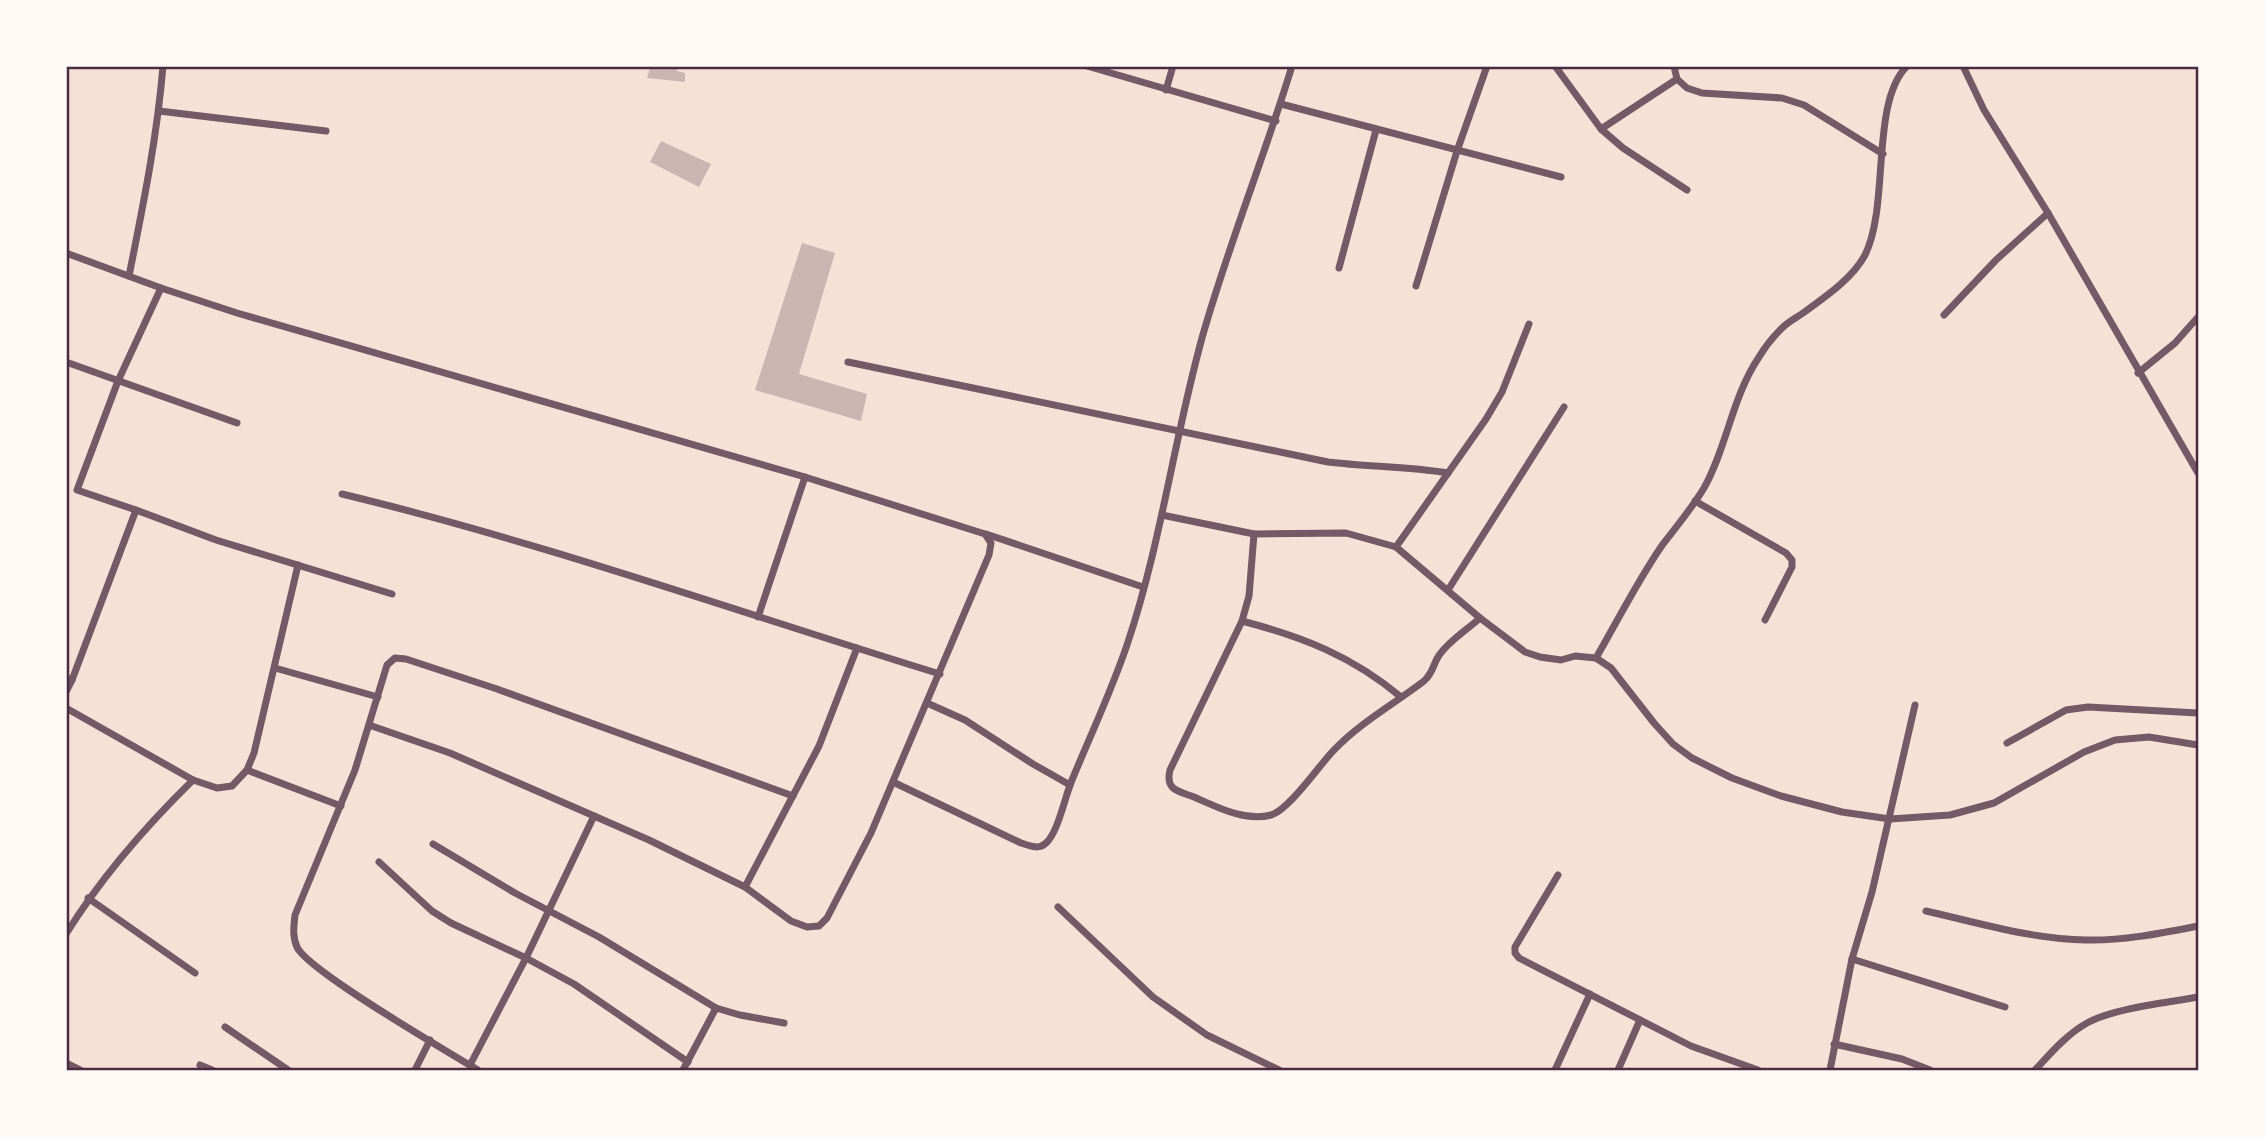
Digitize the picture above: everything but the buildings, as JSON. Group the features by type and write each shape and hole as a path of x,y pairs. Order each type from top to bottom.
{"street":[{"path":"129,276 149,177 163,66"},
{"path":"1087,66 1276,121"},
{"path":"1166,90 1173,66"},
{"path":"893,782 1035,847 1045,845 1052,836 1129,641 1162,515 1179,430 1202,339 1293,66"},
{"path":"1416,286 1457,151 1487,66"},
{"path":"1555,66 1601,129 1623,148 1687,190"},
{"path":"1674,66 1677,79 1687,88 1702,93 1782,98 1804,105 1883,154"},
{"path":"1596,658 1662,546 1704,488 1732,413 1759,357 1783,327 1823,299 1848,277 1864,256 1872,233 1880,192 1889,102 1900,73 1907,66"},
{"path":"1963,66 1984,110 2048,213 2138,373 2199,473"},
{"path":"1601,129 1677,79"},
{"path":"1281,104 1561,177"},
{"path":"159,111 326,131"},
{"path":"1339,268 1376,130"},
{"path":"1944,315 1996,260 2048,213"},
{"path":"66,253 161,288 805,477 1143,587"},
{"path":"77,490 118,381 161,288"},
{"path":"2138,373 2175,344 2199,317"},
{"path":"1396,547 1502,392 1529,324"},
{"path":"66,362 237,423"},
{"path":"848,362 1328,461 1360,466 1410,466 1448,473"},
{"path":"1448,590 1564,407"},
{"path":"758,617 805,477"},
{"path":"66,486 216,540 392,594"},
{"path":"342,494 505,537 940,674"},
{"path":"1695,501 1786,553 1792,560 1792,567 1765,620"},
{"path":"66,692 136,510"},
{"path":"1162,515 1254,534 1346,533 1396,547 1525,652 1561,660 1575,656 1596,658 1611,668 1660,730 1692,758 1732,778 1781,796 1842,812 1890,819 1950,815 1994,803 2084,752 2115,740 2149,737 2199,745"},
{"path":"369,725 450,753 649,839 745,887 791,921 807,927 818,926 834,906 871,833 940,674 989,555 991,543 985,534"},
{"path":"1254,534 1249,596 1242,621 1170,770 1168,780 1170,786 1178,791 1240,815 1257,817 1273,814 1284,807 1333,750 1353,732 1425,680 1436,666 1441,652 1480,618"},
{"path":"66,708 193,779 217,788 232,786 247,770 262,722 298,565"},
{"path":"1242,621 1278,630 1326,649 1371,674 1401,697"},
{"path":"745,887 819,746 857,648"},
{"path":"478,1070 308,961 297,947 293,931 295,915 355,770 387,665 395,658 407,659 497,689 793,796"},
{"path":"275,668 377,697"},
{"path":"927,703 965,720 1032,764 1070,785"},
{"path":"1830,1070 1852,959 1872,892 1915,705"},
{"path":"2007,743 2066,710 2088,707 2199,713"},
{"path":"247,770 341,806"},
{"path":"66,934 88,898 145,827 193,779"},
{"path":"470,1065 550,910 594,816"},
{"path":"433,844 503,887 550,910 651,967 716,1008 784,1023"},
{"path":"379,862 432,911 574,984 688,1062"},
{"path":"1558,875 1518,940 1515,947 1519,958 1691,1046 1743,1068 1758,1070"},
{"path":"88,898 195,973"},
{"path":"1058,907 1153,997 1207,1035 1279,1070"},
{"path":"1926,911 2028,935 2086,940 2123,938 2199,926"},
{"path":"1852,959 2005,1007"},
{"path":"1555,1070 1590,994"},
{"path":"2035,1070 2055,1048 2088,1023 2130,1009 2199,997"},
{"path":"683,1070 716,1008"},
{"path":"1618,1070 1640,1020"},
{"path":"225,1027 288,1070"},
{"path":"415,1070 430,1040"},
{"path":"1835,1044 1902,1059 1930,1070"},
{"path":"66,1063 80,1070"},
{"path":"200,1065 212,1070"}]}
